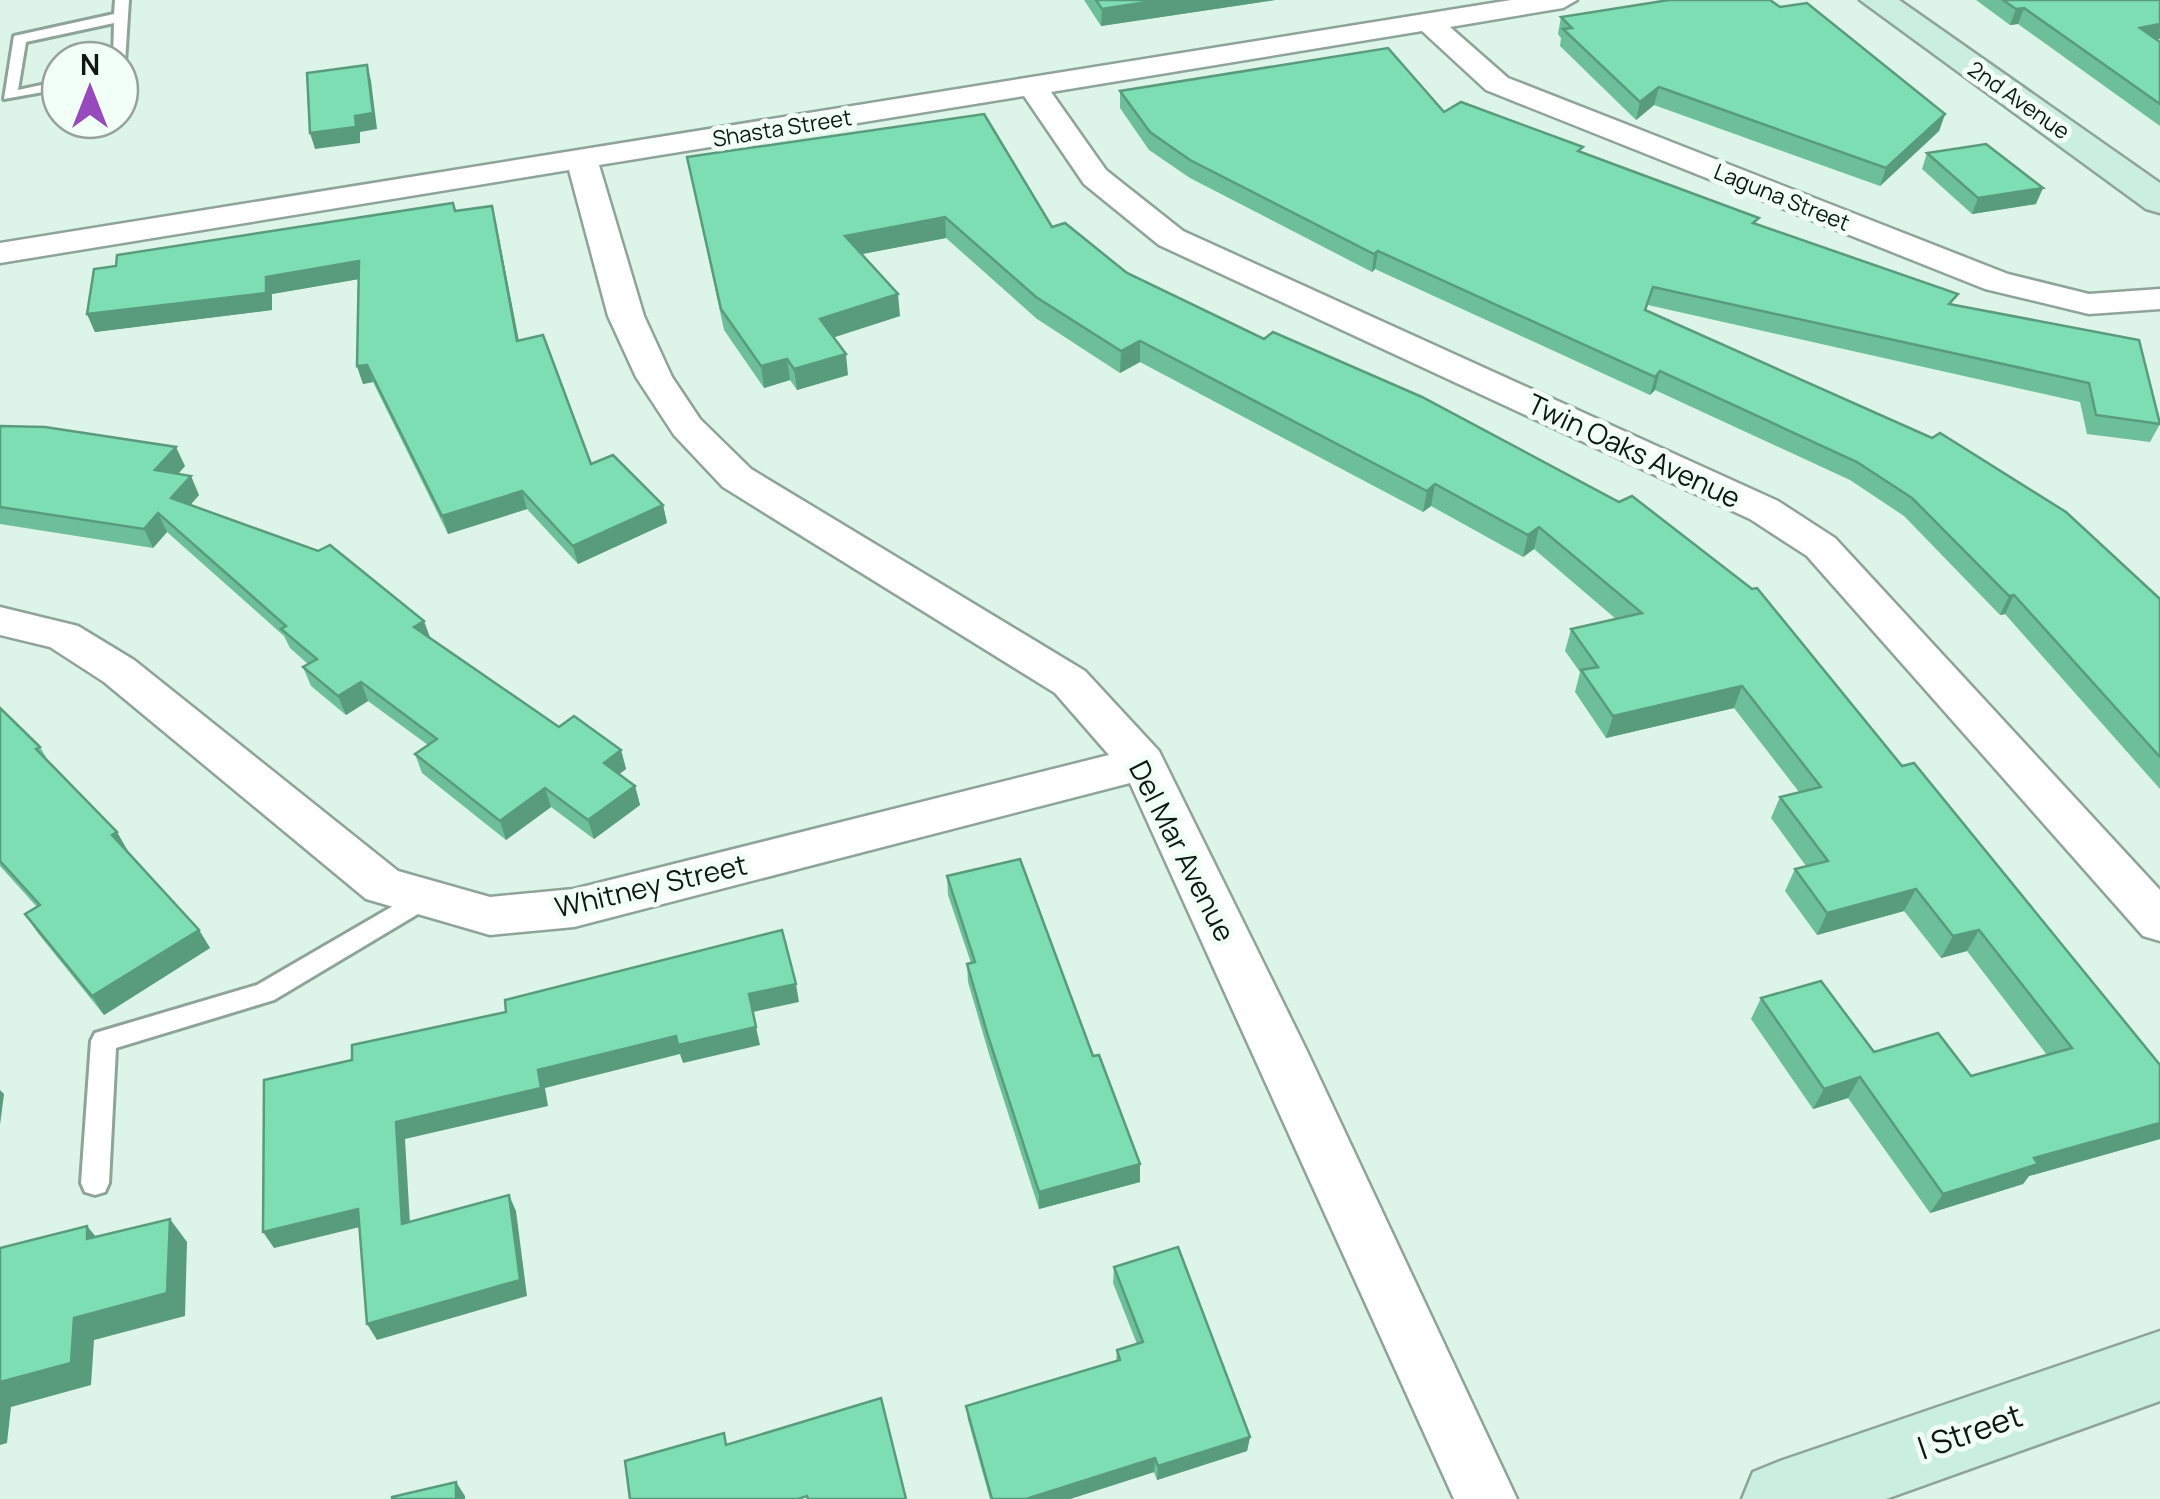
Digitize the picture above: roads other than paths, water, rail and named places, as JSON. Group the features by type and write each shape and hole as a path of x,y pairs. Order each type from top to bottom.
{"street":[{"name":"Shasta Street","path":"0,253 1564,0"},
{"name":"2nd Avenue","path":"1877,0 2160,200"},
{"name":"Laguna Street","path":"1428,23 1497,84 1996,282 2090,304 2160,299"},
{"name":"Twin Oaks Avenue","path":"1033,88 1095,177 1171,238 1764,510 1822,547 2160,922"},
{"name":"Del Mar Avenue","path":"582,160 626,316 654,377 687,426 738,478 1070,682 1143,763 1266,1018 1486,1499"},
{"name":"Whitney Street","path":"0,621 62,636 119,671 382,886 490,916 574,908 1143,763"},
{"name":"I Street","path":"1780,1499 2160,1366"}],"lane":[{"path":"40,89 8,96 20,38 121,8 120,40"},
{"path":"95,1183 104,1041 265,993 424,898"}]}
